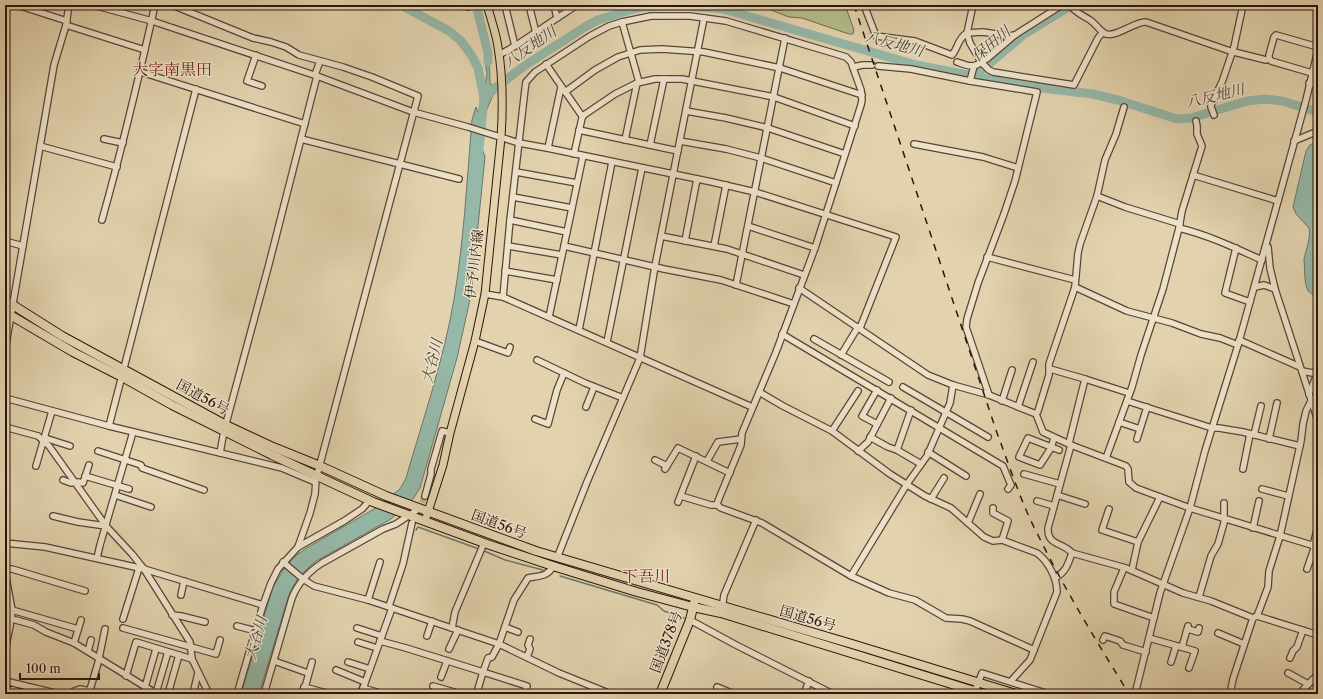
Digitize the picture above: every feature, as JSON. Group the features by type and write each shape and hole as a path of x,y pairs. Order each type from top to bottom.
{"highway":[{"name":"国道56号","path":"5,300 122,373 316,479 408,517 425,521 484,543 637,592 693,607 722,610 1016,694"},
{"name":"国道56号","path":"8,314 72,352 122,373"},
{"name":"国道56号","path":"225,428 320,466 386,496 463,526 557,558 695,598 722,610 975,693 984,694"},
{"path":"553,566 557,558"},
{"name":"国道378号","path":"660,694 690,620 695,598"}],"main road":[{"name":"伊予川内線","path":"425,521 443,465 450,433 475,341 485,294 498,137 503,100 502,73 499,55 487,5"},
{"path":"5,693 10,694"}],"street":[{"path":"17,5 145,50"},
{"path":"5,350 8,314 13,305 54,65 66,23 69,5"},
{"path":"93,5 152,20 316,75 413,112 468,127 519,144 548,148 755,192 826,216 896,237 859,328 841,355"},
{"path":"102,220 141,72 155,5"},
{"path":"172,5 253,38 286,47 299,55 372,77 418,96 316,479 315,494 298,547"},
{"path":"505,5 515,46"},
{"path":"529,5 536,32"},
{"path":"554,5 557,18"},
{"path":"499,55 577,5"},
{"path":"864,5 876,36 914,41 952,54 954,53 961,38 966,33 973,5"},
{"path":"971,80 973,69 981,62 988,58 1015,35 1062,5"},
{"path":"1213,112 1214,97 1222,82 1244,5"},
{"path":"1071,6 1096,24 1105,34 1112,35 1140,22 1146,22 1232,51 1266,60 1270,59 1312,73"},
{"path":"503,297 510,220 526,82 535,72 546,64 599,30 622,22 651,16 704,18 735,23 846,57 851,62 862,95 861,105 855,126 815,248 742,433 741,446 717,505"},
{"path":"557,558 587,482 640,358 655,266 704,18"},
{"path":"622,22 638,82 625,140"},
{"path":"966,33 983,32 1009,36 1015,35"},
{"path":"966,33 981,62 993,72 1074,85 1098,38 1103,32"},
{"path":"1136,694 1163,584 1190,508 1212,428 1250,302 1303,110 1318,48 1276,35 1274,37 1269,55 1270,59"},
{"path":"736,285 785,38"},
{"path":"548,148 563,90 610,61 631,53 650,49 698,51 780,68 862,95"},
{"path":"256,55 247,81 258,87"},
{"path":"220,453 225,428 305,124 320,61"},
{"path":"957,62 973,69"},
{"path":"546,64 582,116"},
{"path":"853,67 875,65 911,69 1037,92 1018,168 1004,214 967,319 966,328 989,395"},
{"path":"141,72 305,124"},
{"path":"574,154 582,116 615,94 638,82 655,79 691,80 774,98 855,126"},
{"path":"650,145 664,80"},
{"path":"1309,83 1318,85"},
{"path":"109,426 196,89"},
{"path":"1124,107 1116,134 1105,160 1097,196 1080,244 1075,287 1050,364 1050,369 1036,414 1042,432 1126,466 1128,469 1129,482 1136,488 1190,508 1315,546"},
{"path":"686,111 726,118 768,128 845,154"},
{"path":"1106,458 1127,401 1163,289 1182,211 1202,146 1197,134 1196,121"},
{"path":"579,130 678,151"},
{"path":"1294,140 1318,131"},
{"path":"104,139 123,143"},
{"path":"301,139 459,179"},
{"path":"680,141 726,149 761,158 836,183"},
{"path":"914,144 983,157 1018,168"},
{"path":"40,146 117,167"},
{"path":"549,317 568,232 582,156"},
{"path":"579,330 612,162"},
{"path":"607,342 642,168"},
{"path":"516,172 577,183"},
{"path":"1193,175 1278,201"},
{"path":"685,241 697,179"},
{"path":"714,246 726,185"},
{"path":"513,196 572,208"},
{"path":"1097,196 1217,240 1262,260"},
{"path":"510,220 568,232"},
{"path":"748,226 815,248"},
{"path":"661,236 714,246 804,275"},
{"path":"1268,239 1268,254 1275,289 1318,421"},
{"path":"5,241 23,246"},
{"path":"508,246 562,255"},
{"path":"564,246 714,279 794,304"},
{"path":"1236,248 1225,293 1250,302"},
{"path":"988,257 1076,280"},
{"path":"506,271 557,280"},
{"path":"1254,287 1264,285 1275,289"},
{"path":"1075,287 1122,309 1153,319 1172,323 1201,334 1238,342 1301,369 1318,373 1309,394"},
{"path":"800,288 928,375 954,385 989,395 1036,414"},
{"path":"485,294 503,297 752,407"},
{"path":"782,334 1004,466 1011,485 1008,490"},
{"path":"814,339 889,382"},
{"path":"475,341 508,353 510,347"},
{"path":"537,360 564,374 623,398"},
{"path":"1018,407 1033,362"},
{"path":"1050,369 1129,393"},
{"path":"1002,401 1012,370"},
{"path":"535,419 548,424 557,390 564,374"},
{"path":"1085,379 1048,528 1048,534 1053,541 1072,552 1132,570 1183,593 1199,597 1255,617 1318,635"},
{"path":"851,576 906,484 928,452 950,403 954,385"},
{"path":"586,407 594,387"},
{"path":"903,387 988,437"},
{"path":"877,390 862,416 877,424"},
{"path":"832,431 858,391"},
{"path":"759,392 782,406 832,431 906,484 931,499 951,508 984,537 993,541 1002,540 1038,553 1045,560 1055,578 1057,592 1030,660 1011,681"},
{"path":"5,398 109,426 282,468 316,479"},
{"path":"858,451 868,442 891,398"},
{"path":"1127,401 1212,428 1228,429 1300,446"},
{"path":"1230,694 1244,644 1268,587 1270,564 1280,536 1300,446 1304,417 1311,401"},
{"path":"1243,469 1261,406"},
{"path":"1137,438 1147,407"},
{"path":"1269,439 1278,407"},
{"path":"897,450 911,410"},
{"path":"36,466 52,411"},
{"path":"1119,422 1140,429"},
{"path":"5,427 38,436 44,440 106,526 132,554 190,642 192,659 210,694"},
{"path":"425,496 442,431 450,433"},
{"path":"97,558 133,432"},
{"path":"870,437 921,464"},
{"path":"1054,438 1051,448 1040,465 1019,456 1028,438 1051,448 1059,450"},
{"path":"707,461 718,442 741,439"},
{"path":"44,440 70,446"},
{"path":"655,460 666,467 678,448 730,473"},
{"path":"98,451 125,459 141,465 142,468 204,490"},
{"path":"928,452 966,476"},
{"path":"678,502 696,456"},
{"path":"63,480 71,483 83,483 89,465"},
{"path":"1024,474 1060,484"},
{"path":"85,476 129,489"},
{"path":"931,499 944,478"},
{"path":"1262,489 1288,496"},
{"path":"968,523 980,494"},
{"path":"1057,494 1085,504"},
{"path":"115,495 151,507"},
{"path":"681,496 712,505 717,505 721,508 756,520 851,576 889,593 915,600 946,618 970,621 1034,650"},
{"path":"1132,570 1138,542 1160,497"},
{"path":"237,694 263,605 274,575 298,547 344,521 372,501"},
{"path":"1037,501 1054,506"},
{"path":"1253,528 1259,501"},
{"path":"1199,597 1211,556 1218,544 1224,519 1224,503"},
{"path":"264,694 292,598 302,578 322,563 383,529 408,517 416,507"},
{"path":"993,508 993,513 1008,521 1002,540"},
{"path":"1109,509 1102,530 1138,542"},
{"path":"53,516 78,522 106,526"},
{"path":"383,694 362,691 381,639 403,564 408,517"},
{"path":"722,610 724,595 756,520"},
{"path":"1307,569 1315,546 1318,526"},
{"path":"5,543 45,547 97,558 142,569 263,605"},
{"path":"452,628 455,612 484,543"},
{"path":"1055,578 1064,572 1072,552"},
{"path":"368,600 380,562"},
{"path":"284,563 314,586 368,600 499,644 559,673 611,694"},
{"path":"478,689 488,658 492,657 499,644 514,600 528,578 547,574 551,572 553,566"},
{"path":"1124,568 1114,592 1114,604 1154,618"},
{"path":"5,569 12,569 85,591"},
{"path":"123,619 142,569"},
{"path":"5,572 8,596 12,610 12,619 7,631 5,651"},
{"path":"181,595 184,581"},
{"path":"12,610 78,629"},
{"path":"172,615 205,622"},
{"path":"12,619 34,625 46,632 74,643 156,694 168,652"},
{"path":"74,643 81,620"},
{"path":"690,620 833,694"},
{"path":"427,636 432,621"},
{"path":"236,626 256,631"},
{"path":"361,627 381,639 406,648 527,686 525,694"},
{"path":"505,627 518,632"},
{"path":"123,628 216,654 220,640"},
{"path":"1182,647 1188,628 1198,632 1199,628"},
{"path":"73,694 74,691 80,689 90,692 105,629"},
{"path":"449,649 458,630"},
{"path":"1290,658 1293,651 1297,647 1303,630"},
{"path":"1218,633 1244,644"},
{"path":"1103,640 1105,636 1120,641 1123,645 1146,652"},
{"path":"1149,638 1195,651 1190,668"},
{"path":"527,657 530,649 528,645 530,639"},
{"path":"88,651 91,640"},
{"path":"126,676 136,642 192,659"},
{"path":"358,642 377,648"},
{"path":"1171,662 1176,646"},
{"path":"146,687 156,649"},
{"path":"168,694 179,655"},
{"path":"274,661 308,673"},
{"path":"441,677 447,661"},
{"path":"301,694 312,662"},
{"path":"348,662 370,669"},
{"path":"336,670 365,682"},
{"path":"193,694 198,673"},
{"path":"975,693 982,673 1049,694"},
{"path":"1288,673 1308,684"},
{"path":"1298,694 1318,674"},
{"path":"5,681 59,694"},
{"path":"804,694 809,681"},
{"path":"304,687 330,694"},
{"path":"717,687 734,694"},
{"path":"436,688 461,694"}],"green space":[{"path":"758,5 845,5 854,30 853,34 802,18 789,17"}],"shaded area":[{"path":"489,49 490,83 492,85 496,83 496,88 484,116 477,139 477,144 483,151 485,157 471,295 457,358 420,488 413,499 391,519 316,561 298,578 290,592 259,694 241,694 273,587 284,569 294,557 305,549 374,509 400,489 406,478 433,389 450,321 465,210 472,120 476,107 478,112 479,111 484,92 487,73 485,62 487,62 486,50"},
{"path":"1318,141 1318,296 1309,292 1305,282 1304,259 1309,240 1309,228 1296,214 1293,207 1306,151 1310,145"}],"waterway":[{"name":"大谷川","path":"401,5 449,31 461,41 472,56 478,68 484,98 478,159"},
{"path":"476,5 488,53 488,62"},
{"name":"保田川","path":"971,75 977,74 1023,35 1072,5"},
{"name":"八反地川","path":"488,95 527,64 598,20 643,7 687,6 723,9 916,65 1025,86 1093,94 1118,100 1177,119 1191,118 1247,101 1265,99 1282,101 1318,112"},
{"path":"416,530 418,527 479,549"},
{"path":"482,550 505,560 543,570"},
{"path":"560,576 657,605 664,611 684,618"},
{"path":"368,666 372,657"},
{"path":"363,679 366,670"},
{"path":"357,694 361,683"}],"tunnel":[{"path":"418,510 425,496"}],"railway":[{"path":"854,5 997,433 1021,498 1032,523 1070,596 1129,694"},
{"path":"5,685 40,694"}],"district":[{"name":"大字南黒田","path":"172,69"},
{"name":"下吾川","path":"646,576"}]}
